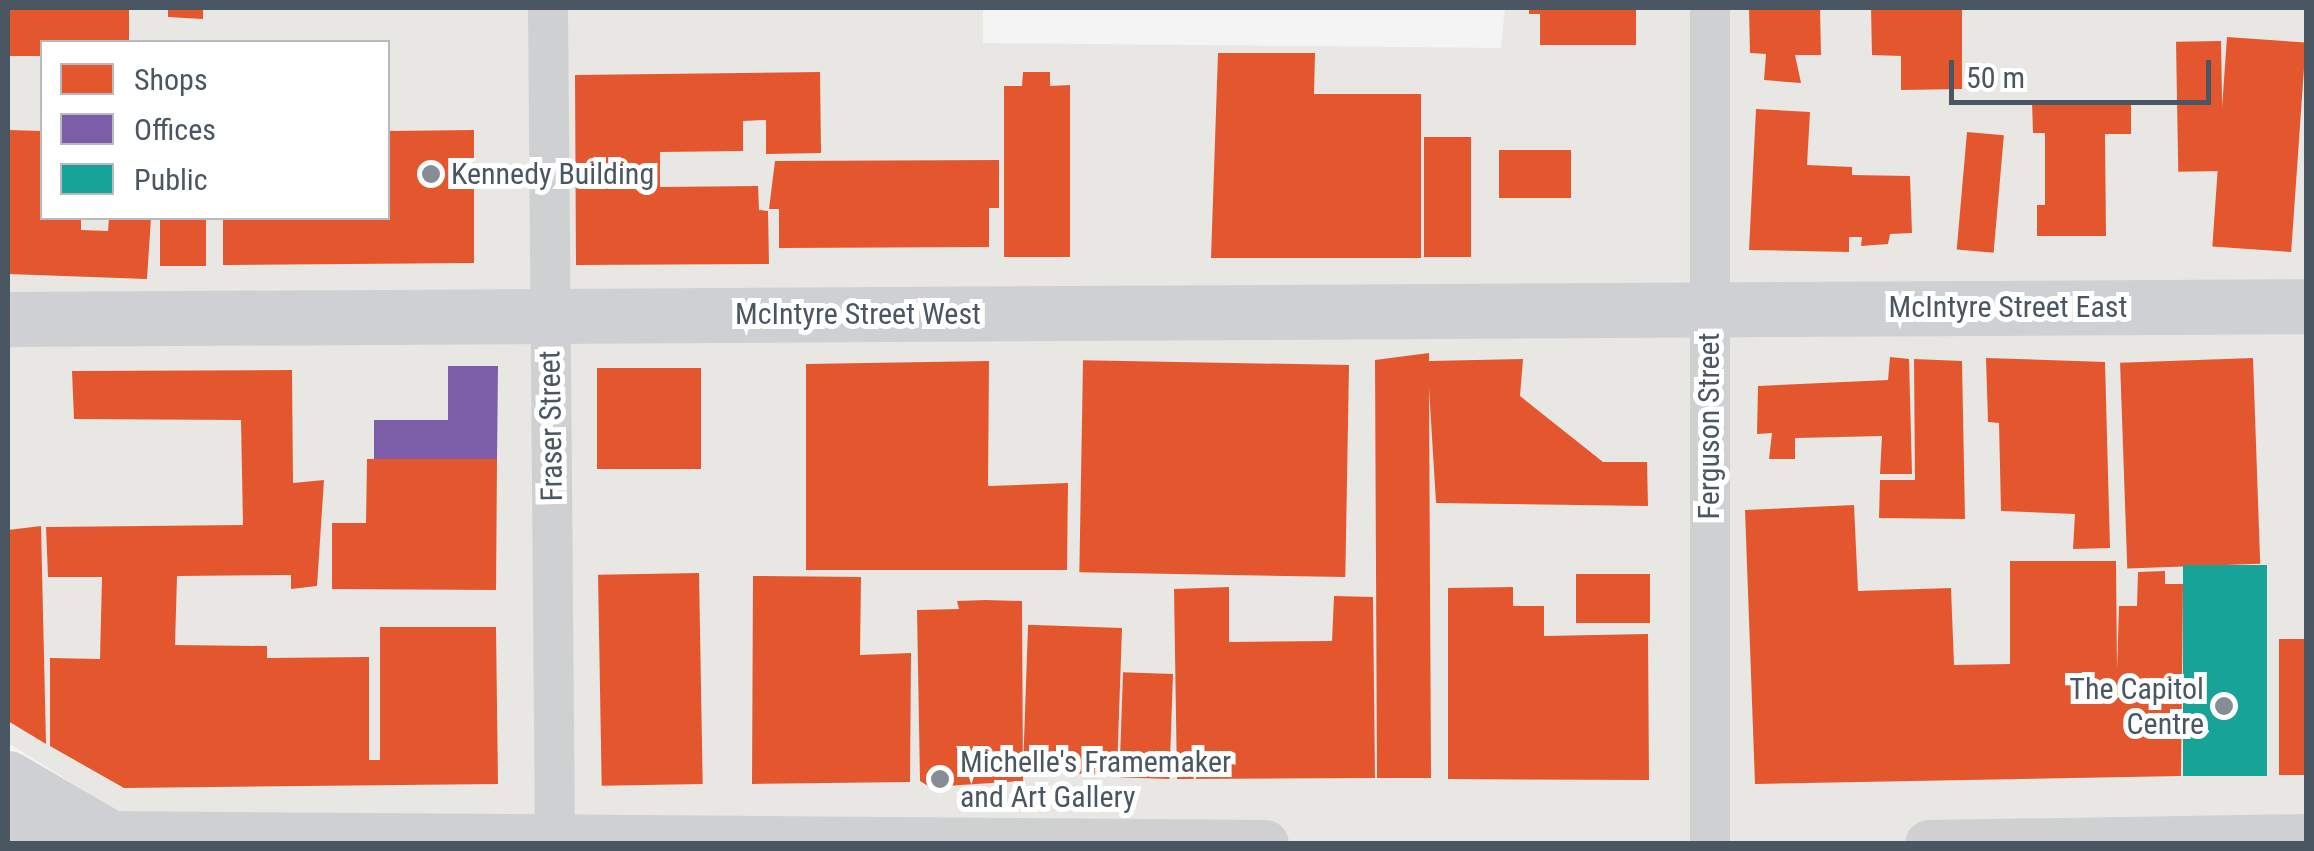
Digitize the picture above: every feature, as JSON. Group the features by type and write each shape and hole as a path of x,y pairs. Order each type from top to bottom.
{"main road":[{"name":"McIntyre Street East","path":"1709,308 2306,306"},
{"name":"McIntyre Street West","path":"8,319 1709,308"},
{"path":"8,778 114,839"},
{"path":"8,836 114,839"}],"street":[{"name":"Fraser Street","path":"548,8 554,840"},
{"name":"Ferguson Street","path":"1710,8 1710,844"},
{"path":"1929,844 2306,838"},
{"path":"114,839 1265,844"}],"shaded area":[{"path":"8,8 983,8 983,43 1501,48 1505,8 2306,8 2306,843 168,843 8,743"}],"building: Shops":[{"path":"8,8 129,8 129,40 40,40 40,56 8,56"},
{"path":"168,8 203,8 203,19 168,17"},
{"path":"1529,8 1636,8 1636,45 1540,45 1540,14 1529,14"},
{"path":"1749,8 1820,8 1821,55 1795,55 1801,83 1764,80 1766,54 1750,53"},
{"path":"1871,8 1962,8 1962,89 1901,90 1901,56 1872,55"},
{"path":"2227,37 2306,43 2291,252 2212,246"},
{"path":"2221,41 2223,171 2178,172 2176,42"},
{"path":"1218,53 1315,53 1314,94 1421,94 1421,258 1211,258"},
{"path":"820,72 821,153 766,154 766,120 743,121 743,151 660,152 660,187 758,186 759,210 768,211 769,264 576,265 575,75"},
{"path":"1023,72 1050,72 1050,86 1070,85 1070,257 1004,257 1004,86 1022,86"},
{"path":"2032,101 2131,101 2131,134 2105,134 2106,236 2037,236 2037,205 2045,205 2045,133 2033,133"},
{"path":"1756,109 1810,112 1807,165 1852,167 1852,175 1910,176 1912,233 1890,234 1888,244 1861,246 1862,237 1849,237 1849,252 1749,250"},
{"path":"8,130 40,131 40,220 81,220 81,230 108,231 109,220 151,220 147,279 8,274"},
{"name":"Kennedy Building","path":"474,130 474,263 223,265 223,220 390,220 390,131"},
{"path":"1967,132 2004,135 1994,253 1957,250"},
{"path":"1424,137 1471,137 1471,257 1424,257"},
{"path":"1499,150 1571,150 1571,198 1499,198"},
{"path":"999,160 999,208 989,208 989,247 779,248 779,209 769,209 775,161"},
{"path":"160,220 206,220 206,266 160,266"},
{"path":"1429,353 1429,361 1523,359 1520,396 1603,462 1647,462 1648,506 1436,503 1429,388 1431,778 1377,778 1375,360"},
{"path":"1890,357 1909,359 1912,474 1880,474 1882,436 1795,438 1795,459 1769,459 1772,433 1757,434 1758,386 1888,380"},
{"path":"1986,358 2105,362 2110,548 2073,549 2075,514 2001,511 1999,423 1988,422"},
{"path":"2253,358 2260,564 2127,569 2120,363"},
{"path":"1914,359 1962,361 1965,519 1879,518 1880,480 1915,480"},
{"path":"1083,360 1349,365 1345,577 1079,572"},
{"path":"989,361 988,486 1068,483 1067,570 806,570 806,364"},
{"path":"597,368 701,368 701,469 597,469"},
{"path":"292,370 293,483 324,480 317,586 291,589 291,575 177,576 175,645 267,646 267,658 369,657 369,760 380,760 380,627 496,627 498,784 124,788 50,746 50,658 100,659 102,577 48,577 46,527 243,525 241,420 74,419 72,371"},
{"path":"367,459 497,459 496,590 332,589 332,523 366,523"},
{"path":"1854,505 1858,591 1951,588 1954,665 2010,664 2010,561 2116,561 2117,671 2119,606 2137,606 2138,572 2165,571 2165,584 2183,584 2181,776 1755,784 1745,510"},
{"path":"41,526 46,744 8,721 8,530"},
{"path":"699,573 703,784 602,786 598,575"},
{"path":"1576,574 1650,574 1650,623 1576,623"},
{"path":"753,576 861,577 860,655 911,653 910,782 752,784"},
{"path":"1229,587 1229,642 1332,641 1334,596 1373,597 1375,778 1177,779 1174,589"},
{"path":"1513,587 1513,606 1544,606 1544,636 1648,634 1649,780 1448,779 1448,588"},
{"path":"957,601 1022,601 1023,781 930,787 920,781 917,610 959,609"},
{"path":"1028,625 1122,628 1117,775 1023,772"},
{"path":"2279,639 2306,639 2306,775 2279,775"},
{"path":"1123,672 1173,674 1169,779 1119,777"}],"building: Offices":[{"path":"448,366 498,366 497,459 374,459 374,420 448,420"}],"building: Public":[{"name":"The Capitol Centre","path":"2183,565 2267,565 2267,776 2183,776"}],"place":[{"name":"Kennedy Building","path":"431,174"},
{"name":"The Capitol Centre","path":"2224,706"},
{"name":"Michelle's Framemaker and Art Gallery","path":"940,779"}]}
